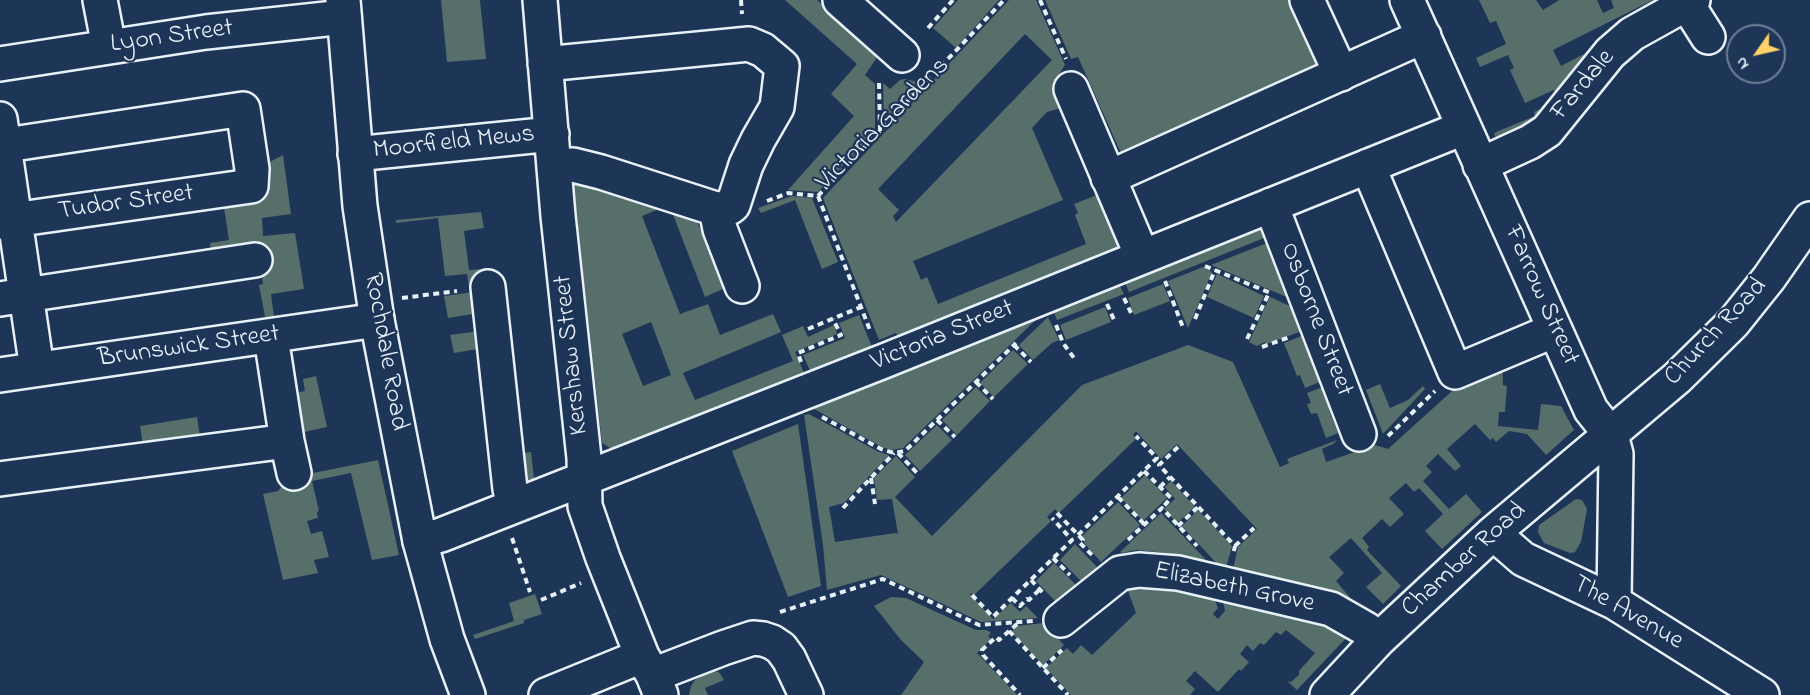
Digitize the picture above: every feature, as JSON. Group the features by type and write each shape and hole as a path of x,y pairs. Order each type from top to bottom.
{"street":[{"path":"100,0 109,47"},
{"name":"Kershaw Street","path":"540,0 584,458 585,506 603,558 652,675"},
{"path":"840,0 902,55"},
{"path":"1307,0 1341,74"},
{"name":"Farrow Street","path":"1407,0 1554,330 1592,410 1611,435 1616,454 1614,602"},
{"name":"Fardale","path":"1480,165 1530,142 1547,131 1603,61 1632,34 1690,2 1708,37"},
{"name":"Lyon Street","path":"0,64 344,9"},
{"name":"Rochdale Road","path":"344,9 360,206 377,320 420,541 447,639 468,695"},
{"path":"1108,178 1424,36"},
{"path":"546,64 749,44 764,50 782,66 777,107 746,165 733,205 729,208 716,209 601,172 570,165 555,166"},
{"path":"1071,89 1142,256"},
{"name":"Tudor Street","path":"1,137 243,109 252,169 251,186 8,221"},
{"name":"Victoria Street","path":"420,541 511,517 584,478 884,362 1463,128"},
{"name":"Moorfield Mews","path":"355,154 552,134"},
{"path":"1,137 13,297 37,369"},
{"path":"1368,166 1455,372 1554,330"},
{"name":"Osborne Street","path":"1271,206 1359,434"},
{"path":"716,209 720,230 742,286"},
{"name":"Church Road","path":"1611,435 1677,378 1733,323 1769,278 1810,219"},
{"path":"13,297 255,260"},
{"path":"488,287 511,517"},
{"name":"Brunswick Street","path":"0,375 377,320"},
{"path":"271,337 294,473"},
{"name":"Chamber Road","path":"1327,695 1378,640 1493,533 1611,435"},
{"path":"0,479 287,441"},
{"name":"The Avenue","path":"1493,533 1523,559 1614,602 1762,695"},
{"name":"Elizabeth Grove","path":"1053,621 1120,573 1139,570 1178,573 1331,609 1366,629 1378,640"},
{"path":"546,695 652,675 753,638 772,642 781,648 789,659 806,695"}],"path":[{"path":"928,28 953,0"},
{"name":"Victoria Gardens","path":"766,201 788,193 818,196 1004,0"},
{"path":"1040,0 1070,68 1071,89"},
{"path":"879,84 880,131"},
{"path":"818,196 874,339"},
{"path":"1204,266 1277,296"},
{"path":"1195,319 1215,270"},
{"path":"1165,280 1184,330"},
{"path":"401,298 488,287"},
{"path":"1247,339 1269,293"},
{"path":"1124,297 1132,315"},
{"path":"1107,303 1115,322"},
{"path":"808,329 861,307"},
{"path":"805,370 798,353 841,335 833,319"},
{"path":"1262,347 1294,335"},
{"path":"818,415 881,449 896,453 905,451 1021,338"},
{"path":"1063,343 1074,358"},
{"path":"1014,345 1031,362"},
{"path":"1359,434 1382,439 1387,437 1455,372"},
{"path":"976,382 993,399"},
{"path":"937,420 955,437"},
{"path":"1078,535 1157,458 1136,436"},
{"path":"1178,447 1159,465 1235,546"},
{"path":"896,453 917,473"},
{"path":"843,508 896,453"},
{"path":"1123,545 1171,498 1144,471"},
{"path":"1160,487 1170,477"},
{"path":"871,478 875,504"},
{"path":"1118,497 1144,524"},
{"path":"1178,526 1198,507"},
{"path":"1162,508 1202,551"},
{"path":"1057,513 1083,540 1080,543 1094,558"},
{"path":"511,517 530,592"},
{"path":"972,595 993,617 1072,540 1052,518"},
{"path":"1231,562 1235,546 1254,528"},
{"path":"773,614 883,579 979,625 1053,621"},
{"path":"1031,580 1040,589 1053,621 1043,668"},
{"path":"541,600 585,581"},
{"path":"1012,598 1020,606 1040,589"},
{"path":"1017,624 999,640 996,637 982,650 983,655 1020,695"},
{"path":"1009,631 1068,695"}],"green space":[{"path":"441,0 480,0 486,59 447,62"},
{"path":"785,0 817,0 873,48 875,53 876,59 865,75 875,84 875,131 818,192 788,190 854,116 831,94 857,64"},
{"path":"958,0 999,0 956,48 933,28"},
{"path":"1009,0 1036,0 1065,65 1054,82 1064,107 1047,112 1032,128 1063,200 913,261 921,280 927,277 938,304 1086,244 1075,215 1078,213 1074,204 1097,195 1107,196 1122,247 899,339 896,333 879,340 823,198","holes":["1025,34 1052,60 896,222 893,216 899,210 878,189"]},
{"path":"1045,0 1301,0 1332,67 1124,160 1078,57 1071,59"},
{"path":"1479,0 1536,0 1543,10 1559,0 1597,0 1603,13 1614,8 1611,0 1653,0 1553,50 1561,66 1609,41 1542,124 1498,142 1494,134 1496,132 1535,116 1534,112 1559,101 1554,90 1525,103 1510,70 1514,68 1508,55 1480,67 1476,58 1506,44 1496,21 1490,23"},
{"path":"904,79 920,85 884,124 883,83 890,89"},
{"path":"283,155 291,214 262,218 263,236 295,233 304,289 271,294 274,316 265,317 259,285 263,284 258,253 212,260 210,243 229,240 224,208 259,203 256,174 264,165"},
{"path":"581,178 666,206 642,216 680,314 708,304 720,335 773,314 781,332 683,373 695,400 793,361 782,335 803,326 808,337 834,325 837,334 795,352 805,375 764,395 612,449 602,443 573,182","holes":["651,322 671,375 643,386 622,334"]},
{"path":"792,196 812,198 838,262 822,269 795,200 761,213 758,208"},
{"path":"670,207 694,216 725,278 723,289 705,297"},
{"path":"481,212 484,228 464,231 469,270 481,269 484,284 469,286 467,274 445,276 438,218 396,223 396,220"},
{"path":"1261,230 1269,236 1129,292 1123,278 1249,231"},
{"path":"1272,241 1290,286 1285,289 1289,298 1211,265"},
{"path":"1203,267 1212,272 1188,328 1168,281"},
{"path":"1217,274 1264,296 1254,318 1207,297"},
{"path":"1117,280 1124,294 1057,320 1053,310"},
{"path":"1163,284 1170,301 1134,315 1128,298"},
{"path":"482,291 485,312 448,318 444,296"},
{"path":"1270,297 1292,307 1302,331 1257,346 1249,342"},
{"path":"1105,307 1111,322 1066,340 1060,325"},
{"path":"1046,310 903,448 892,450 882,447 807,405"},
{"path":"859,315 872,347 811,373 803,355 845,338 839,323"},
{"path":"1048,317 1059,340 1052,343 1033,360 1019,345"},
{"path":"487,330 489,347 454,353 450,335"},
{"path":"1304,335 1322,381 1305,388 1300,375 1297,376 1284,343"},
{"path":"1188,345 1233,362 1280,467 1289,463 1287,459 1337,440 1322,449 1326,462 1375,445 1388,449 1452,391 1450,387 1464,376 1502,360 1503,385 1507,386 1505,412 1499,412 1498,426 1538,430 1541,404 1561,406 1574,430 1546,455 1527,434 1509,431 1496,442 1493,438 1490,440 1475,424 1447,449 1461,466 1455,471 1438,454 1426,466 1432,472 1423,481 1449,509 1466,494 1482,512 1442,549 1425,531 1443,514 1419,488 1414,492 1406,483 1389,498 1404,514 1390,527 1382,519 1362,538 1369,547 1367,550 1401,586 1383,604 1366,587 1382,573 1351,538 1329,557 1344,573 1336,581 1352,600 1340,593 1233,570 1238,547 1257,529 1177,444 1161,459 1136,431 1133,435 1136,439 1059,513 1055,509 1047,517 1051,521 974,595 970,594 993,619 1011,603 1020,612 1026,606 1038,618 981,622 881,575 827,590 823,545 804,415 809,414 879,452 889,455 844,503 829,507 835,542 898,534 892,499 877,500 874,478 896,456 915,477 895,497 932,536 1082,385"},
{"path":"1013,350 1028,364 994,397 980,383"},
{"path":"316,376 327,427 295,434 287,395 305,391 303,379"},
{"path":"1380,384 1390,408 1408,400 1423,386 1425,389 1383,434 1366,390"},
{"path":"976,387 990,401 957,435 942,420"},
{"path":"1323,387 1338,433 1326,438 1317,413 1311,414 1307,404 1311,403 1307,393"},
{"path":"197,417 201,444 144,452 140,426"},
{"path":"798,424 821,586 788,597 732,451"},
{"path":"937,425 952,440 920,471 905,455"},
{"path":"531,452 534,478 516,485 513,454"},
{"path":"378,460 399,555 372,560 351,473 312,481 319,511 317,512 318,518 307,521 311,534 322,531 329,557 314,560 318,573 283,580 263,494 278,491 288,478"},
{"path":"1145,475 1167,498 1143,521 1121,498"},
{"path":"1171,481 1195,507 1177,523 1164,509 1175,499 1165,487"},
{"path":"1576,499 1582,500 1587,509 1581,542 1575,552 1570,553 1544,543 1538,532 1539,525"},
{"path":"1118,502 1140,525 1101,562 1084,543 1086,540 1082,536"},
{"path":"1198,510 1232,546 1226,568 1220,567 1182,526"},
{"path":"1161,513 1210,564 1167,553 1136,550 1120,552"},
{"path":"1075,544 1097,567 1082,582 1060,560"},
{"path":"1054,563 1078,587 1057,603 1036,581"},
{"path":"1142,583 1213,595 1218,608 1213,614 1218,619 1225,611 1222,597 1344,625 1349,635 1297,690 1287,681 1291,682 1299,675 1299,671 1315,653 1286,630 1281,635 1276,632 1264,645 1260,643 1253,651 1247,645 1240,654 1249,662 1241,671 1239,669 1218,692 1195,671 1186,681 1195,689 1190,695 1071,695 1046,668 1067,648 1073,654 1081,645 1092,655 1136,613 1128,591"},
{"path":"535,594 542,614 524,620 524,623 475,639 473,635 514,621 509,603"},
{"path":"891,597 906,598 976,630 987,630 991,633 988,636 991,639 977,653 1017,695 901,695 924,662 901,640 874,606"},
{"path":"1044,623 1064,645 1043,665 1011,632 1017,626"},
{"path":"713,671 719,672 724,680 705,688 708,695 689,695 695,680"}]}
